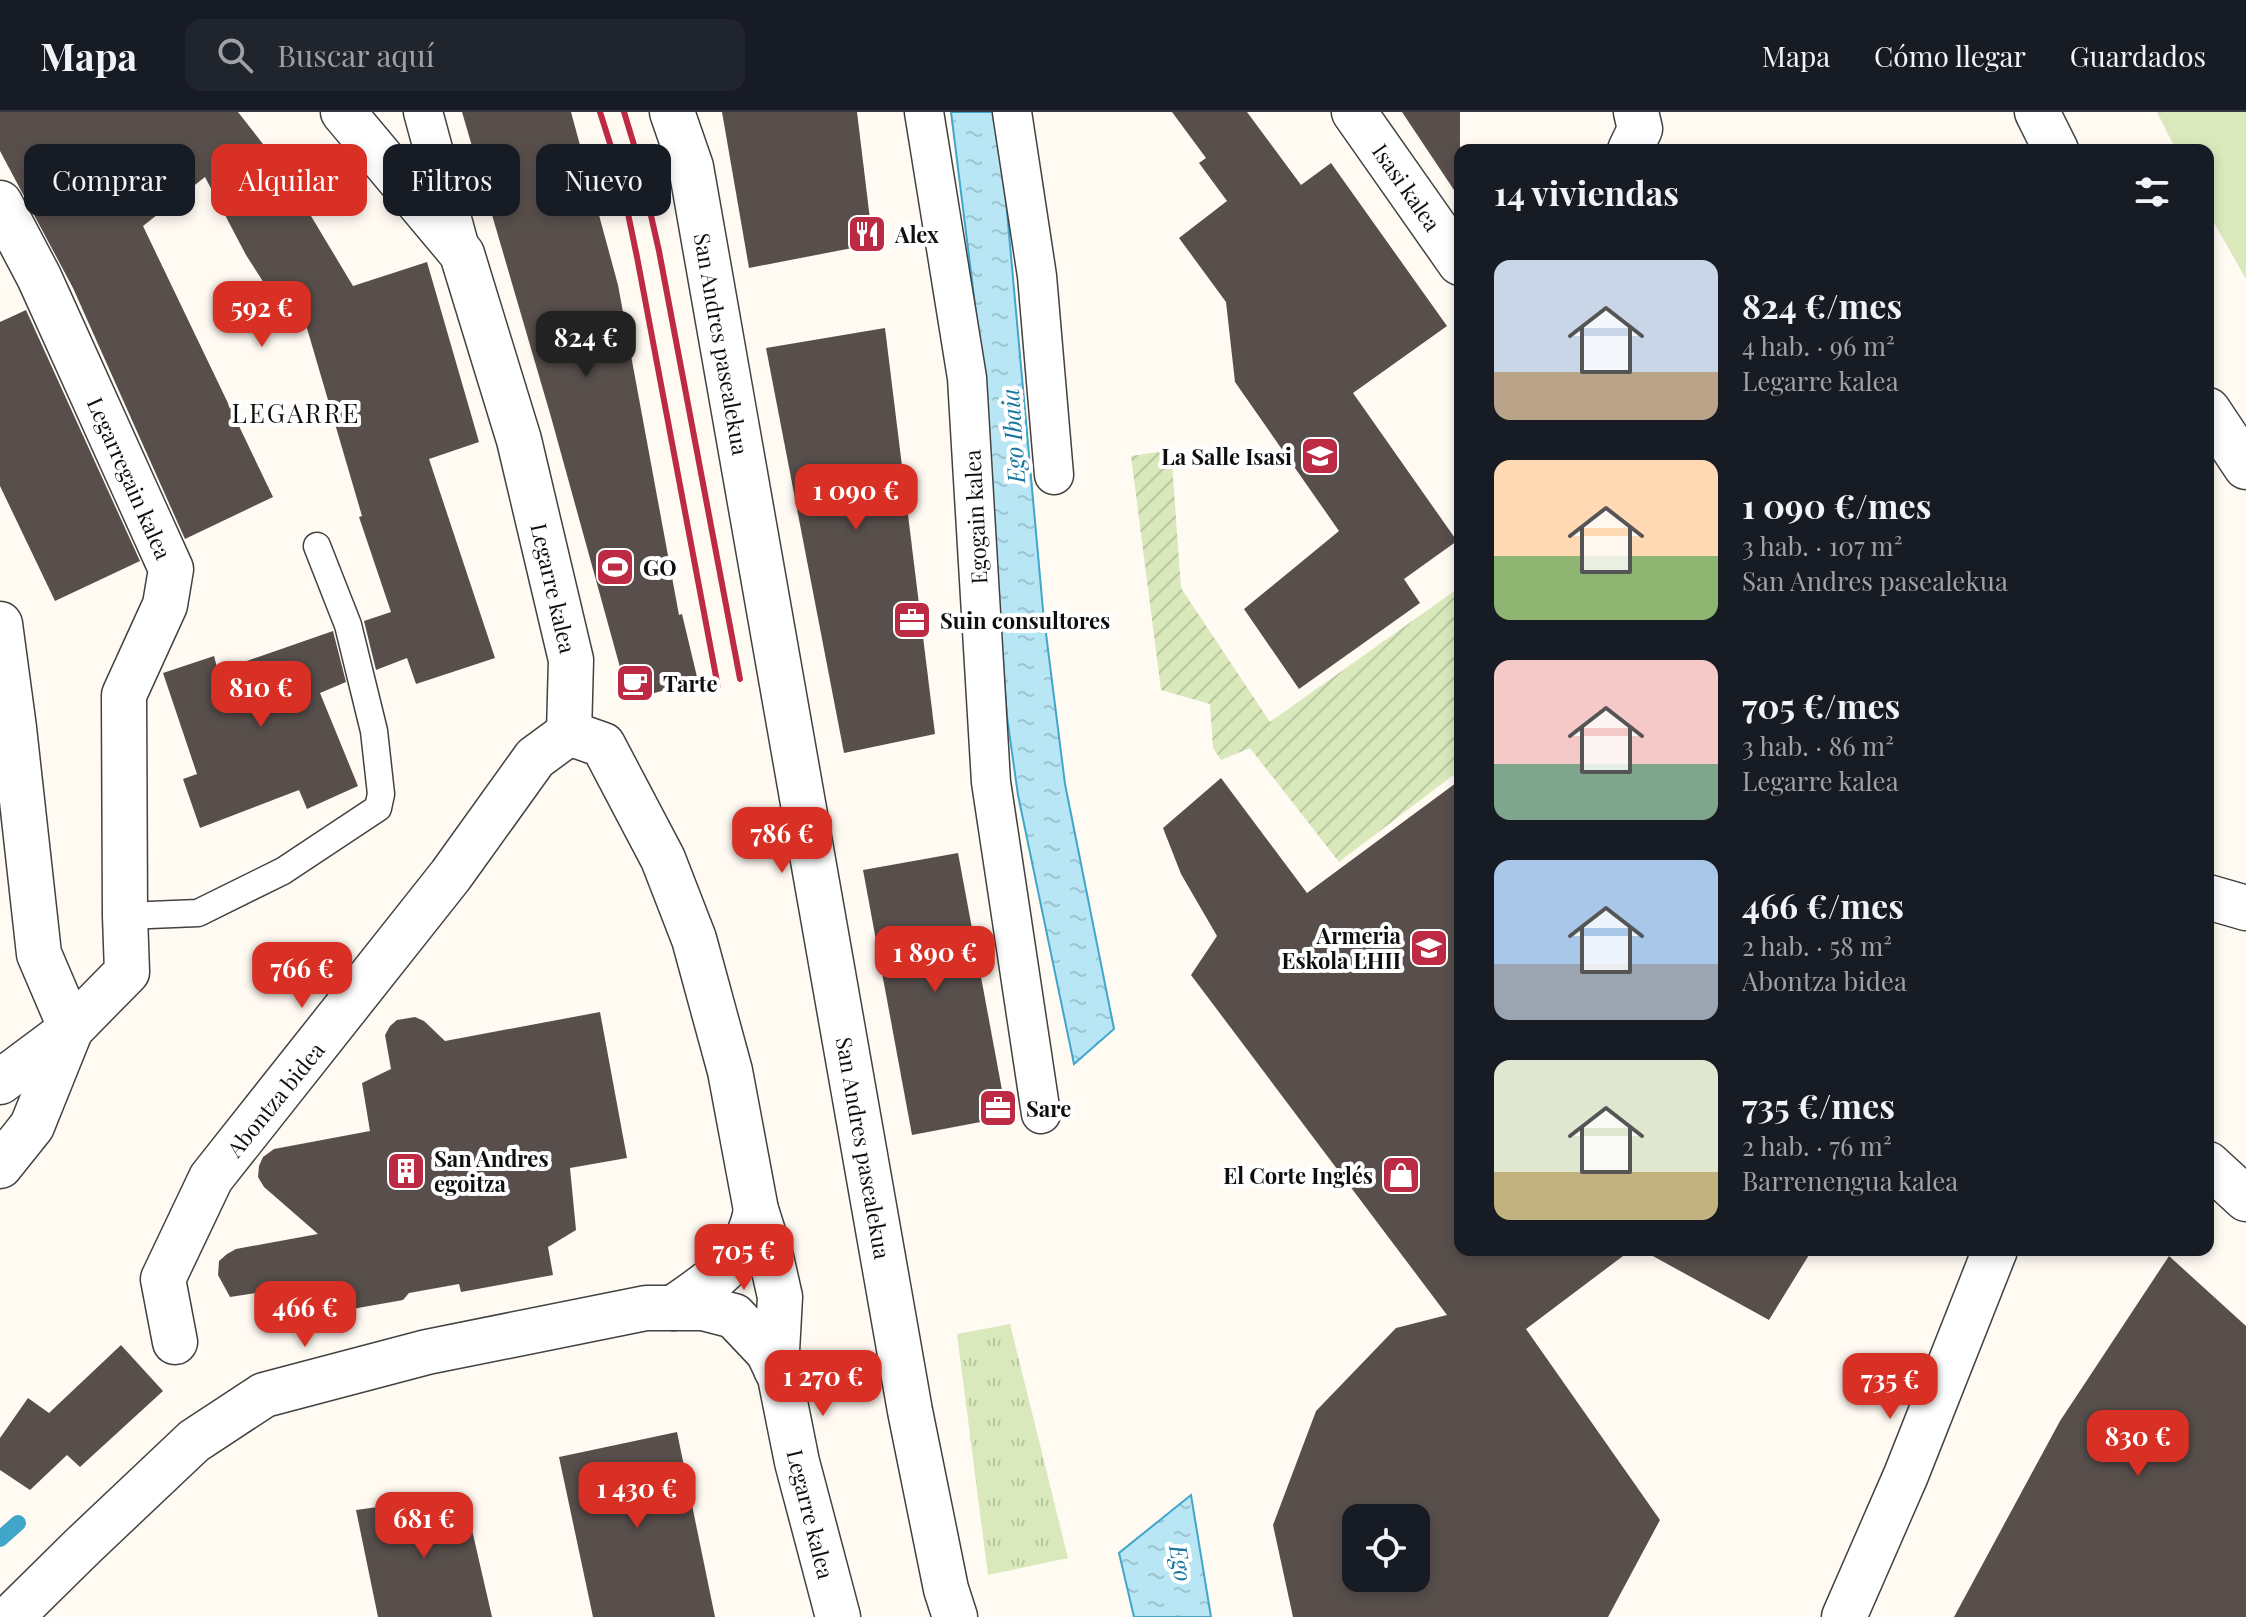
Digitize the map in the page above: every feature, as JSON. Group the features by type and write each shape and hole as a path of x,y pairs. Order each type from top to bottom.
{"street":[{"name":"Legarre kalea","path":"343,112 462,254 519,440 571,660 569,733"},
{"path":"423,112 462,254"},
{"name":"San Andres pasealekua","path":"672,112 691,167 907,1396 946,1589 955,1617"},
{"name":"Egogain kalea","path":"924,112 967,378 991,782 1041,1114"},
{"path":"1012,112 1037,276 1054,475"},
{"name":"Isasi kalea","path":"1354,112 1454,254"},
{"path":"1633,144 1640,129 1636,112"},
{"path":"2037,112 2053,144"},
{"name":"Legarregain kalea","path":"0,203 39,277 171,569 165,605 124,695 127,972 71,1029 32,1126 0,1166"},
{"path":"2214,419 2246,467"},
{"path":"0,624 39,954 71,1029 0,1082"},
{"path":"569,733 603,745 668,870 694,939 730,1071 756,1210 780,1297 776,1369"},
{"name":"Abontza bidea","path":"175,1342 163,1279 211,1178 441,887 535,758 569,733"},
{"path":"2214,899 2246,908"},
{"path":"2214,1171 2246,1199"},
{"path":"11,1617 194,1441 264,1395 427,1352 646,1308 688,1308 729,1265 753,1226 756,1210"},
{"path":"1844,1617 1906,1475 1993,1256"},
{"name":"Legarre kalea","path":"688,1308 734,1316 768,1352 780,1377 797,1462 838,1617"}],"lane":[{"path":"125,916 198,913 283,871 378,808 381,794 374,731 348,625 317,546"}],"green space":[{"path":"2157,112 2246,112 2246,279 2214,223 2214,144 2173,144"},
{"path":"1171,450 1181,588 1270,722 1454,591 1454,775 1339,862 1250,748 1221,760 1213,748 1210,704 1161,690 1131,456"},
{"path":"1010,1324 1068,1558 988,1575 957,1334"}],"water":[{"name":"Ego Ibaia","path":"951,112 998,112 1043,610 1065,784 1114,1029 1074,1064 1018,795 1007,717 980,345"},
{"name":"Ego","path":"1191,1495 1211,1617 1134,1617 1119,1553"}],"building":[{"path":"0,112 238,112 263,144 211,144 211,188 205,177 195,185 195,144 24,144 24,196 0,151"},
{"path":"462,112 571,112 580,144 536,144 536,216 599,216 618,285 679,615 682,614 698,681 629,700 492,216 520,216 520,144 471,144"},
{"path":"722,112 857,112 873,244 749,268"},
{"path":"1172,112 1247,112 1301,185 1331,163 1447,326 1353,393 1454,537 1454,543 1404,579 1420,603 1299,689 1244,609 1339,531 1235,382 1226,302 1179,238 1227,201 1199,163 1206,158"},
{"path":"1402,112 1460,112 1460,144 1454,144 1454,190"},
{"path":"35,216 156,216 143,226 273,497 185,539 73,288"},
{"path":"226,216 311,216 353,286 427,262 479,442 429,459 495,658 416,684 407,658 376,670 364,621 391,612 359,517 362,516 299,301 282,311"},
{"path":"26,310 140,561 55,601 0,486 0,322"},
{"path":"885,328 935,734 844,753 766,348"},
{"path":"333,631 346,682 320,693 358,786 307,809 299,790 200,828 183,779 197,774 163,673 214,656 218,671"},
{"name":"El Corte Inglés","path":"1221,778 1307,893 1454,784 1454,1256 1623,1256 1526,1329 1660,1520 1608,1617 1293,1617 1273,1525 1316,1411 1396,1328 1447,1315 1191,975 1217,936 1181,874 1163,828"},
{"path":"958,853 1007,1117 912,1135 863,870"},
{"name":"San Andres egoitza","path":"600,1012 627,1158 570,1168 576,1230 548,1247 553,1275 461,1292 459,1284 409,1293 403,1300 290,1320 283,1289 230,1297 218,1275 219,1261 227,1254 236,1249 318,1234 264,1187 258,1177 263,1157 274,1149 370,1131 362,1083 391,1069 385,1035 397,1020 415,1017 424,1021 445,1041"},
{"path":"1653,1256 1808,1256 1769,1320"},
{"path":"2169,1256 2246,1326 2246,1617 1954,1617 2060,1421"},
{"path":"121,1345 163,1391 80,1467 67,1455 30,1490 0,1470 0,1438 28,1398 49,1413"},
{"path":"677,1432 715,1617 593,1617 559,1457"},
{"path":"464,1495 492,1617 378,1617 356,1510"}],"waterway":[{"path":"0,1539 18,1523"}],"railway":[{"path":"600,112 620,175 637,257 718,687"},
{"path":"624,112 659,251 740,679"}],"place":[{"name":"Alex","path":"867,234"},
{"name":"La Salle Isasi","path":"1320,456"},
{"name":"GO","path":"615,567"},
{"name":"Suin consultores","path":"912,620"},
{"name":"Tarte","path":"635,683"},
{"name":"Armeria Eskola LHII","path":"1429,948"},
{"name":"Sare","path":"998,1108"},
{"name":"San Andres egoitza","path":"406,1171"},
{"name":"El Corte Inglés","path":"1401,1175"}],"district":[{"name":"LEGARRE","path":"296,412"}]}
